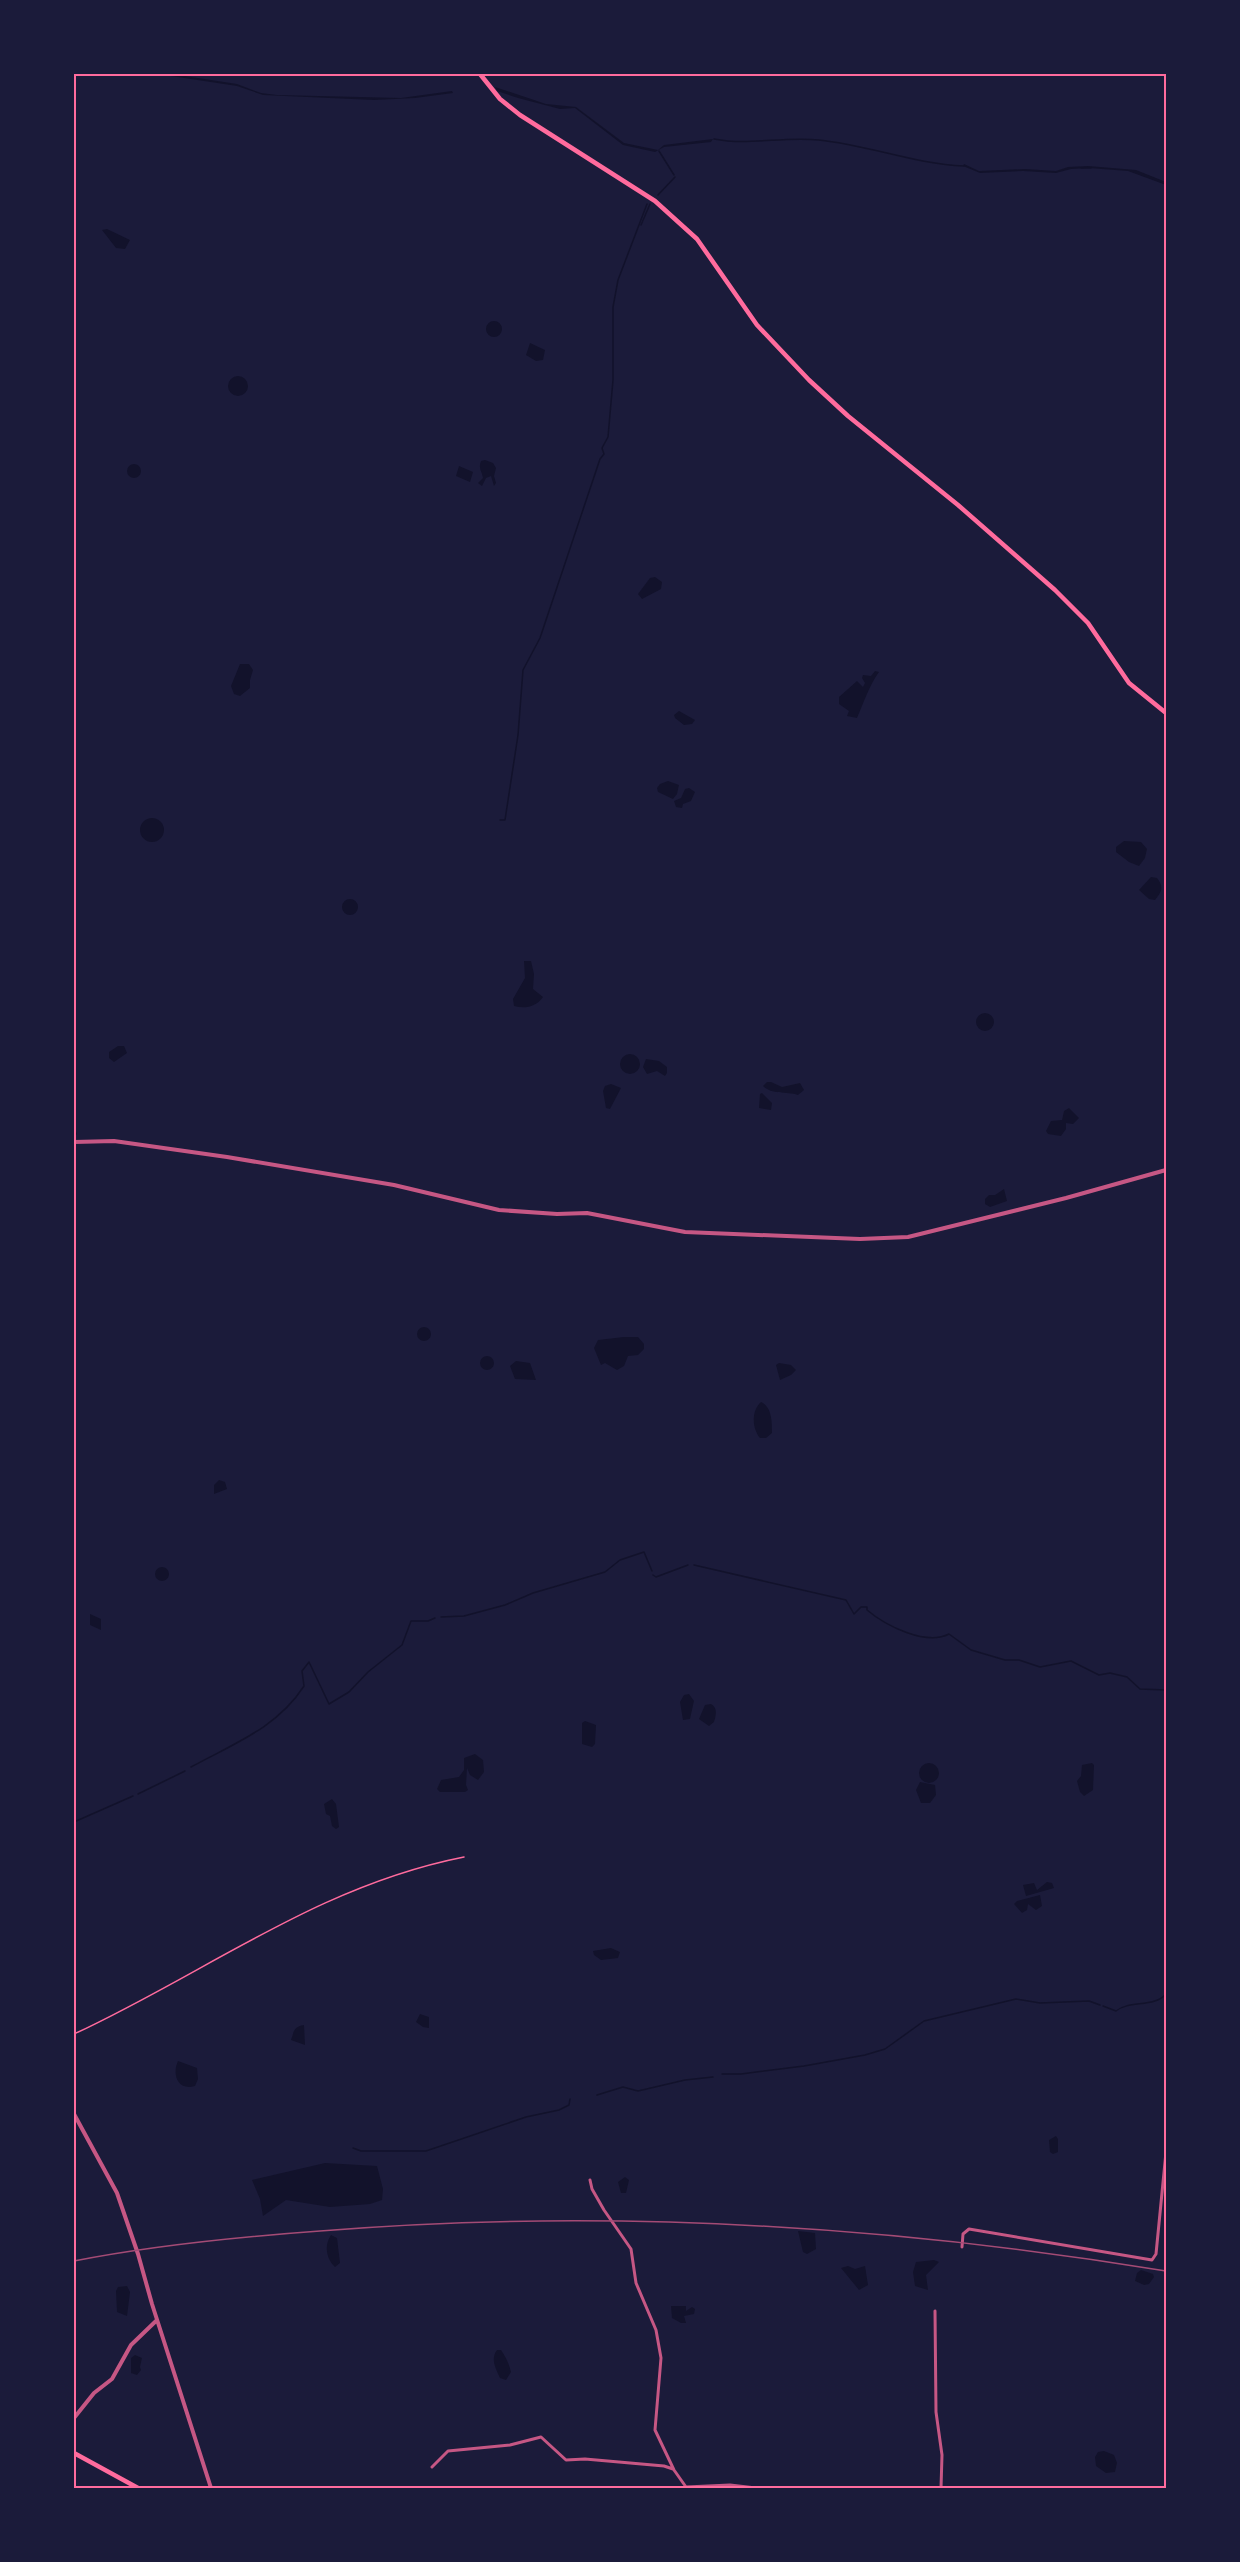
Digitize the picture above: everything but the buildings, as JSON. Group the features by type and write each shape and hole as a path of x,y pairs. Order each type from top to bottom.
{"main road":[{"path":"480,74 520,116 655,201 697,239 757,325 809,380 848,416 990,532 1071,605 1088,623 1129,683 1167,713"},
{"path":"74,2453 138,2488"}],"street":[{"path":"74,1142 114,1141 237,1159 394,1185 499,1210 587,1213 685,1232 860,1239 908,1237 1066,1198 1167,1170"},
{"path":"74,2114 117,2193 135,2242 157,2320 211,2488"},
{"path":"962,2247 963,2234 969,2229 1152,2260 1156,2254 1167,2152"},
{"path":"590,2180 592,2189 604,2210 631,2249 636,2283 656,2330 661,2366 655,2430 674,2470 686,2488 730,2485 756,2488"},
{"path":"935,2311 936,2412 942,2455 941,2488"},
{"path":"74,2418 94,2393 112,2379 130,2345 157,2320"},
{"path":"432,2466 448,2451 510,2445 542,2437 566,2460 593,2459 664,2466 674,2470"}],"path":[{"path":"74,2034 128,2008 269,1929 327,1900 430,1864 464,1857"}],"shaded area":[{"path":"158,74 237,84 261,93 277,95 401,98 452,91 453,93 415,98 374,100 263,95 237,86"},
{"path":"495,87 546,104 576,107 624,143 658,150 664,145 713,139 711,142 664,147 655,152 623,145 575,108 560,109 518,98 497,91"},
{"path":"964,164 979,171 1025,169 1056,171 1068,167 1088,166 1136,170 1166,182 1166,185 1128,171 1089,168 1056,173 1023,171 980,173 963,166"},
{"path":"107,229 130,240 125,249 116,248 102,230"},
{"path":"494,321 502,329 494,337 486,329"},
{"path":"530,343 545,350 543,360 536,361 526,355"},
{"path":"238,376 245,379 248,386 245,393 238,396 231,393 228,386 231,379"},
{"path":"481,461 493,463 496,468 494,486 491,476 486,478 482,486 478,483 483,478 480,468"},
{"path":"134,464 139,466 141,471 139,476 134,478 129,476 127,471 129,466"},
{"path":"459,466 473,472 470,482 456,476"},
{"path":"655,577 662,582 661,589 642,599 638,594 650,578"},
{"path":"240,664 249,664 253,670 250,688 240,696 234,694 231,686"},
{"path":"875,671 879,672 869,688 857,718 847,716 849,711 839,704 839,697 857,681 863,687 865,683 863,675 871,676"},
{"path":"679,711 695,720 692,724 684,725 675,718 674,715"},
{"path":"668,781 679,785 673,799 658,792 657,788 660,784"},
{"path":"689,788 695,792 691,801 683,804 682,808 676,807 674,801 681,798 685,789"},
{"path":"152,818 160,822 164,830 160,838 152,842 144,838 140,830 144,822"},
{"path":"1124,841 1141,842 1147,849 1145,858 1139,866 1116,852 1116,847"},
{"path":"1151,877 1157,878 1161,884 1161,891 1155,900 1149,899 1139,890"},
{"path":"347,899 353,899 358,907 356,913 347,915 342,910 342,904"},
{"path":"524,961 531,961 534,974 533,989 543,997 534,1005 514,1006 513,999 525,978"},
{"path":"985,1013 991,1016 994,1022 991,1028 985,1031 979,1028 976,1022 979,1016"},
{"path":"118,1046 124,1046 127,1053 114,1062 109,1058 109,1052"},
{"path":"630,1054 637,1057 640,1064 637,1071 630,1074 623,1071 620,1064 623,1057"},
{"path":"646,1059 659,1061 667,1067 665,1076 657,1071 647,1074 643,1067"},
{"path":"767,1082 782,1087 800,1083 804,1090 798,1095 775,1092 763,1086"},
{"path":"611,1084 621,1088 610,1109 606,1108 603,1091 605,1086"},
{"path":"762,1093 772,1103 771,1110 759,1108"},
{"path":"1069,1108 1079,1118 1073,1124 1066,1123 1066,1129 1061,1136 1048,1134 1046,1131 1051,1121 1062,1120 1064,1111"},
{"path":"1004,1189 1007,1201 990,1207 985,1204 985,1199 989,1195 995,1195"},
{"path":"421,1327 427,1327 431,1334 427,1341 421,1341 417,1337 417,1331"},
{"path":"638,1337 644,1344 644,1349 638,1355 628,1356 624,1366 617,1370 605,1363 601,1365 594,1348 598,1340"},
{"path":"484,1356 490,1356 494,1363 490,1370 484,1370 480,1366 480,1360"},
{"path":"516,1361 530,1363 536,1380 515,1379 510,1366"},
{"path":"779,1363 791,1365 796,1370 780,1380 776,1365"},
{"path":"761,1402 767,1407 771,1420 772,1433 766,1438 760,1438 754,1425 754,1415"},
{"path":"219,1480 225,1482 227,1489 214,1494 214,1485"},
{"path":"159,1567 165,1567 169,1574 165,1581 159,1581 155,1577 155,1571"},
{"path":"90,1614 101,1619 101,1630 90,1625"},
{"path":"689,1694 694,1701 690,1719 683,1720 680,1702 684,1695"},
{"path":"711,1704 716,1714 714,1722 709,1726 699,1719 705,1705"},
{"path":"585,1721 596,1725 595,1744 592,1747 582,1744 582,1723"},
{"path":"475,1754 483,1760 484,1772 478,1780 470,1775 467,1768 468,1790 440,1792 437,1789 441,1780 459,1777 464,1770 464,1758"},
{"path":"929,1763 936,1766 939,1773 936,1780 929,1783 922,1780 919,1773 922,1766"},
{"path":"1092,1763 1094,1765 1093,1790 1084,1796 1080,1792 1077,1781 1081,1776 1082,1765"},
{"path":"920,1782 935,1785 936,1795 930,1803 921,1803 916,1790"},
{"path":"332,1799 336,1804 339,1827 336,1829 332,1826 330,1816 326,1814 324,1804"},
{"path":"1047,1882 1052,1883 1054,1888 1026,1896 1023,1885 1034,1883 1037,1890"},
{"path":"1040,1895 1042,1906 1036,1910 1028,1904 1027,1910 1022,1913 1014,1904 1017,1901"},
{"path":"611,1948 620,1952 618,1958 601,1960 594,1955 593,1951"},
{"path":"420,2014 429,2017 429,2028 416,2022"},
{"path":"304,2025 305,2045 291,2040 296,2029"},
{"path":"178,2061 197,2068 198,2079 195,2086 180,2084 176,2076"},
{"path":"1056,2136 1058,2152 1053,2154 1050,2152 1049,2140"},
{"path":"325,2163 377,2166 383,2189 382,2200 370,2204 330,2207 286,2200 263,2216 260,2199 252,2180"},
{"path":"625,2177 629,2180 626,2193 621,2193 618,2182"},
{"path":"798,2231 815,2233 816,2249 807,2254 803,2252"},
{"path":"331,2235 337,2238 340,2263 335,2267 327,2252 327,2243"},
{"path":"934,2260 939,2262 926,2275 928,2290 915,2286 913,2272 916,2262"},
{"path":"848,2266 855,2269 865,2266 868,2285 859,2290 841,2268"},
{"path":"1141,2270 1153,2274 1154,2277 1149,2284 1144,2285 1135,2281 1137,2273"},
{"path":"127,2286 130,2292 127,2316 117,2312 116,2291 118,2287"},
{"path":"671,2306 686,2306 686,2311 692,2307 695,2309 694,2314 684,2316 686,2323 681,2323 672,2318"},
{"path":"497,2350 501,2350 511,2372 506,2380 500,2378 494,2364"},
{"path":"135,2355 142,2358 141,2370 137,2375 131,2373 131,2358"},
{"path":"1104,2451 1114,2455 1117,2463 1115,2472 1106,2473 1096,2466 1095,2457 1098,2452"}],"waterway":[{"path":"714,139 740,142 819,140 928,162 964,166"},
{"path":"659,151 674,175"},
{"path":"1081,168 1091,168"},
{"path":"658,195 675,177"},
{"path":"500,820 505,820 518,735 523,670 540,638 600,459 604,454 602,448 608,437 613,380 613,307 618,280 647,204"},
{"path":"641,225 650,204"},
{"path":"74,1127 76,1134"},
{"path":"441,1617 464,1616 505,1605 533,1593 605,1572 620,1560 644,1552 652,1571"},
{"path":"653,1575 656,1577 688,1565"},
{"path":"694,1565 846,1600 854,1614 861,1607 867,1607 867,1610 895,1628 929,1638 949,1634 971,1650 1005,1660 1019,1660 1040,1667 1071,1661 1099,1675 1110,1673 1127,1677 1140,1689 1166,1690"},
{"path":"191,1767 253,1734 281,1713 304,1686 302,1671 309,1662 329,1704 349,1692 368,1672 402,1645 411,1621 428,1621 435,1618"},
{"path":"138,1794 185,1771"},
{"path":"74,1822 133,1796"},
{"path":"1103,2006 1116,2011 1128,2006 1155,2001 1166,1994"},
{"path":"722,2074 741,2074 804,2066 865,2055 885,2049 924,2021 1016,1999 1040,2003 1089,2001 1100,2005"},
{"path":"597,2095 623,2087 638,2091 685,2080 713,2077"},
{"path":"353,2148 361,2151 426,2151 526,2117 559,2110 569,2105 570,2099"}],"railway":[{"path":"74,2261 196,2242 320,2231 426,2224 638,2221 744,2225 956,2242 1166,2271"}]}
